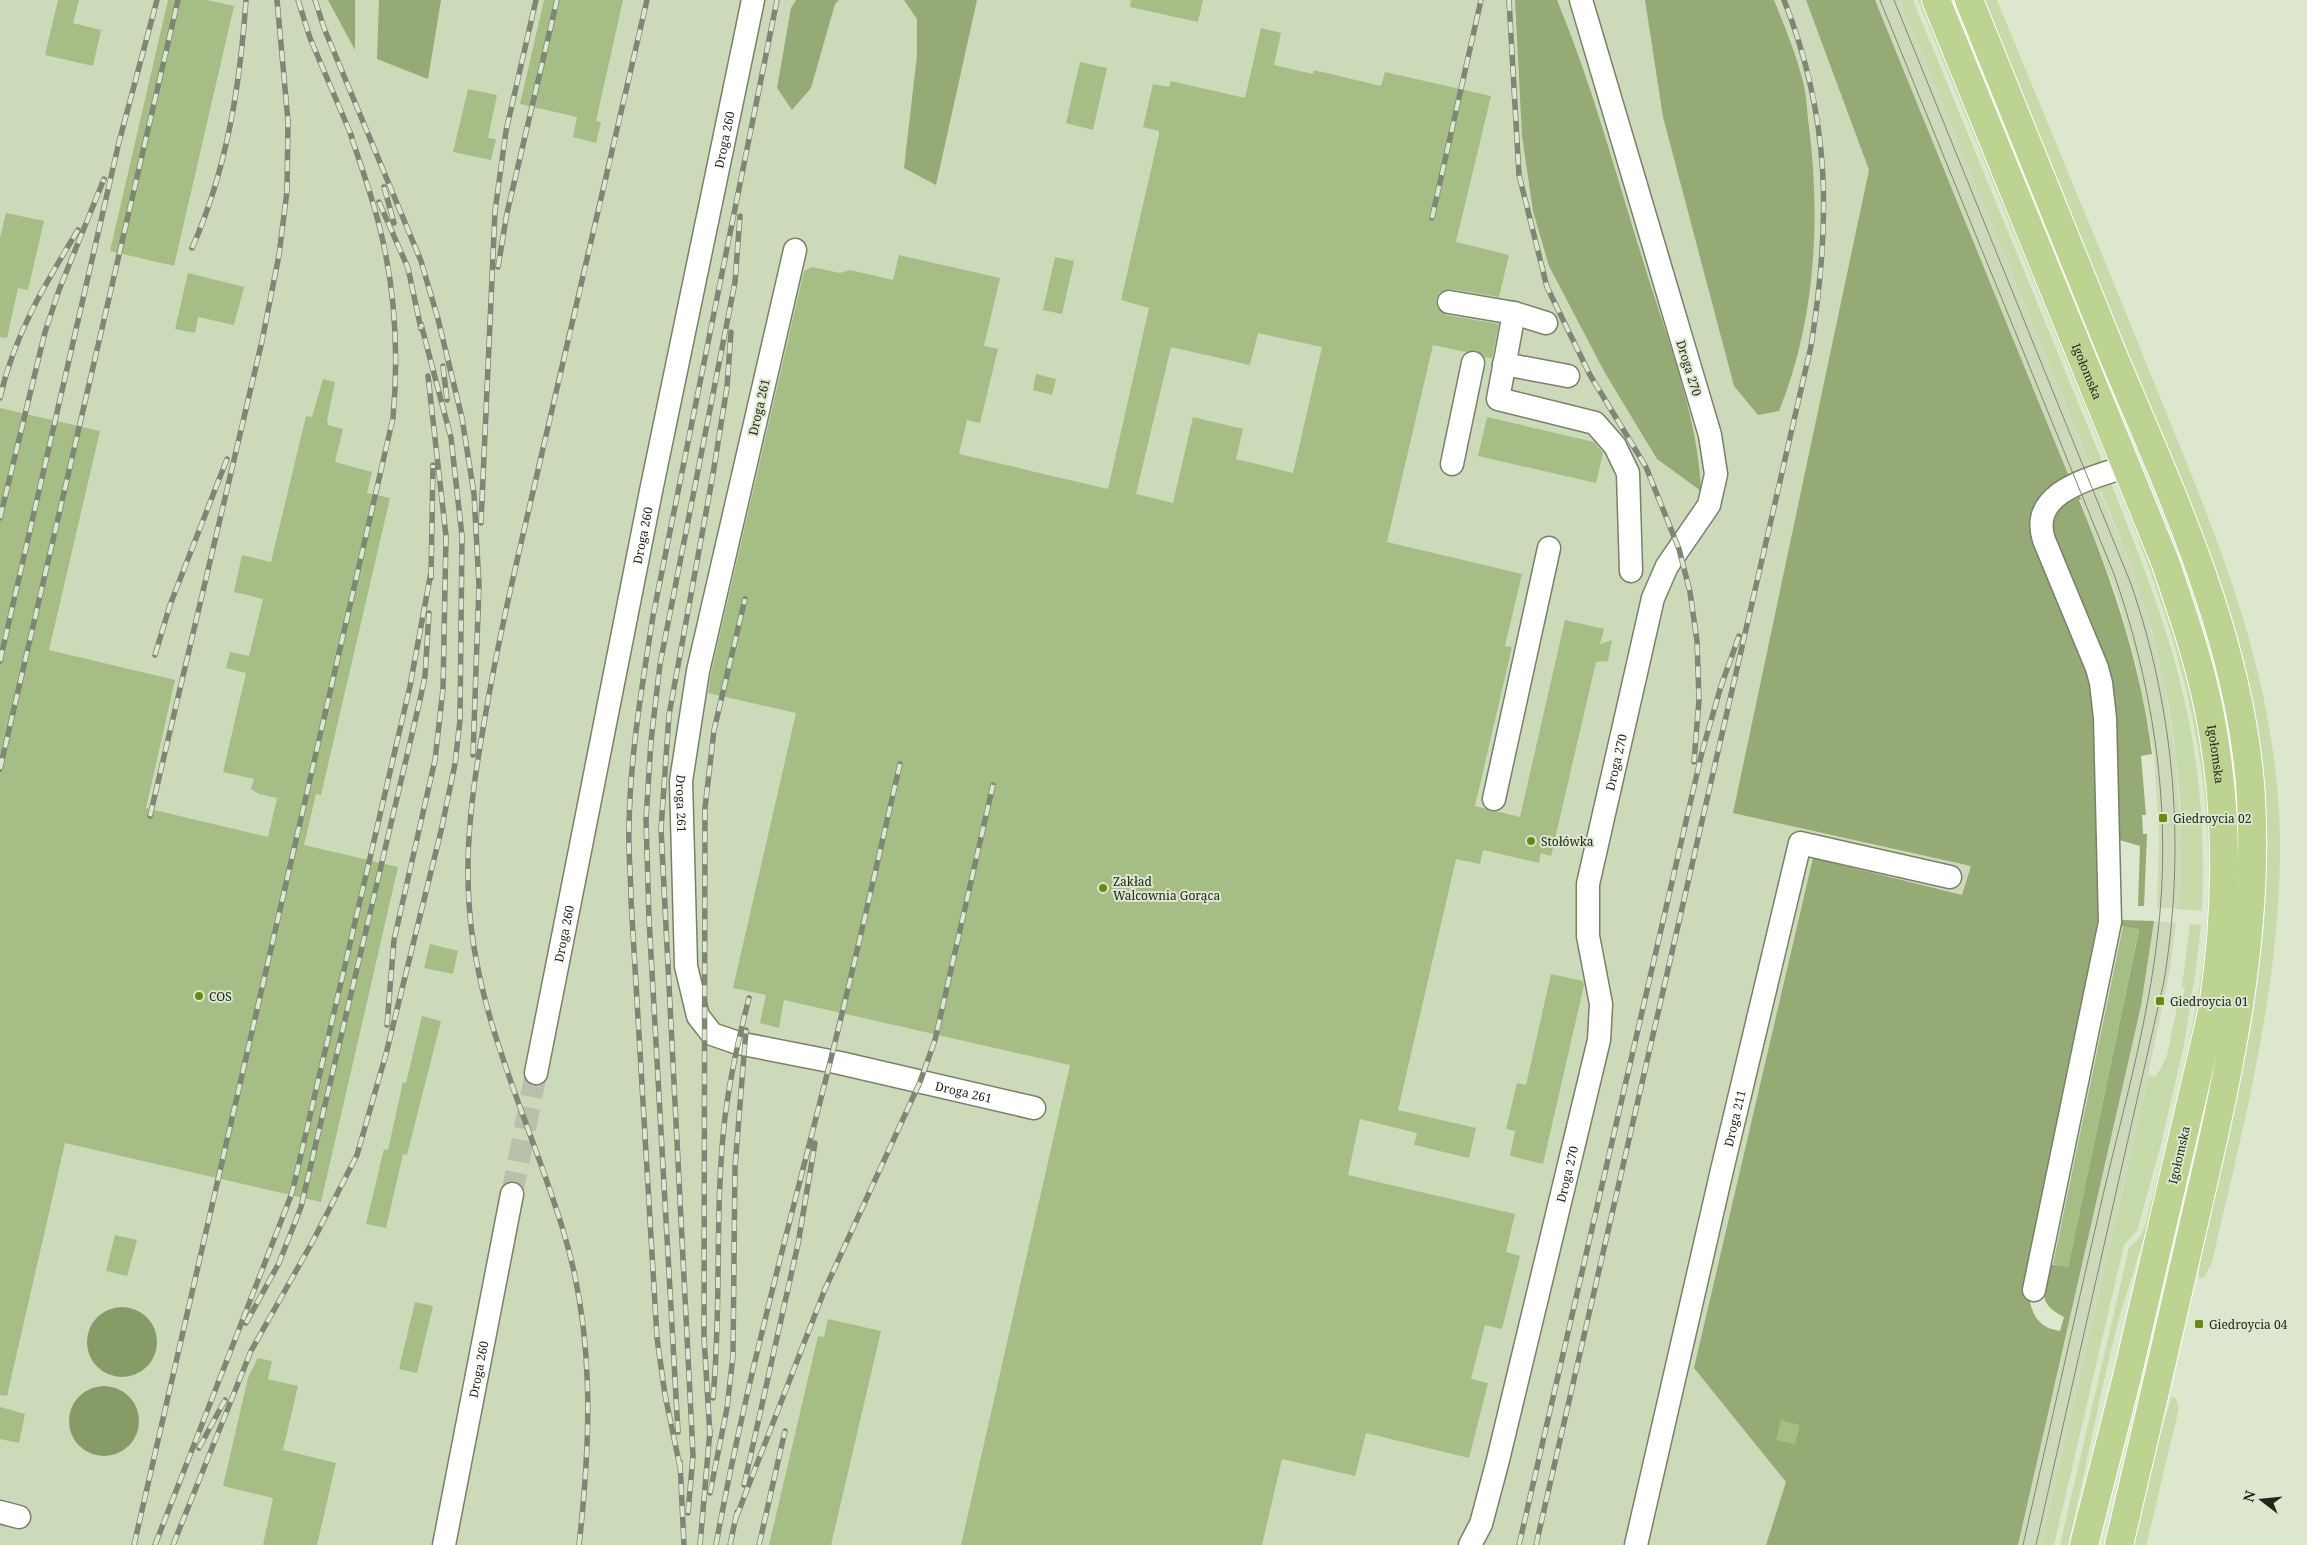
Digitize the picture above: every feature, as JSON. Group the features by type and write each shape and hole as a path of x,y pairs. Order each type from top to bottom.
{"main road":[{"name":"Igołomska","path":"1936,0 2127,466 2182,613 2209,708 2221,784 2225,857 2225,901 2220,957 2203,1056 2127,1377 2084,1545"},
{"path":"1970,0 2194,552 2230,669 2241,716 2250,787 2252,886 2248,941 2238,1020 2211,1147 2119,1545"}],"lane":[{"name":"Droga 260","path":"536,1072 649,501 753,0"},
{"name":"Droga 270","path":"1470,1545 1481,1524 1498,1460 1599,1040 1601,1004 1588,936 1588,884 1653,598 1667,566 1709,505 1716,474 1710,435 1581,0"},
{"name":"Droga 261","path":"795,250 698,671 681,781 686,966 698,1016 712,1034 738,1043 840,1063 1034,1108"},
{"path":"1449,302 1514,313 1546,323"},
{"path":"1514,313 1498,399 1595,423 1616,446 1628,473 1631,571"},
{"path":"1452,464 1473,363"},
{"path":"1504,364 1568,376"},
{"path":"2034,1290 2110,922 2105,718 2102,691 2097,668 2044,540 2041,529 2042,517 2049,502 2058,493 2127,466"},
{"path":"1494,799 1549,548"},
{"name":"Droga 211","path":"1636,1545 1722,1170 1800,843 1950,876"},
{"name":"Droga 260","path":"444,1545 512,1194"}],"shaded area":[{"path":"0,0 1806,0 1869,170 2081,684 1954,1545 0,1545"},
{"path":"328,0 355,0 355,50"},
{"path":"379,0 441,0 428,79 377,59"},
{"path":"796,0 839,0 835,4 811,88 792,110 777,88 791,8"},
{"path":"904,0 977,0 936,185 904,168 917,55 917,19"},
{"path":"1515,0 1557,0 1570,33 1604,133 1680,378 1694,436 1701,491 1657,459 1605,373 1549,266 1533,211 1522,136"},
{"path":"1645,0 1774,0 1797,61 1805,93 1813,163 1814,235 1812,271 1801,342 1779,411 1758,415 1734,386 1663,117"},
{"path":"1806,0 1875,0 2070,479 2055,486 2038,500 2032,514 2031,523 2096,695 2099,928 2032,1245 2028,1277 2032,1310 2037,1319 2045,1326 2055,1330 2060,1331 2064,1317 2055,1312 2045,1301 2045,1281 2050,1264 2068,1267 2139,930 2121,926 2121,920 2154,921 2141,1006 2018,1545 1766,1545 1786,1482 1694,1368 1813,858 1962,895 1971,866 1733,813 1869,170"},
{"path":"1875,0 1900,0 2142,597 2163,675 2176,758 2181,841 2178,909 2157,907 2159,832 2154,754 2136,663 2118,599 2072,479 2070,479"},
{"path":"1900,0 1913,0 2104,466 2090,471 2088,466 2090,465"},
{"path":"1918,0 1922,0 2108,455 2106,459"},
{"path":"1984,0 1997,0 2200,497 2222,554 2241,612 2258,671 2270,731 2278,793 2280,857 2278,909 2273,960 2266,1010 2247,1111 2212,1262 2204,1278 2199,1278 2200,1254 2251,1028 2256,990 2264,925 2266,878 2264,797 2160,431"},
{"path":"2110,481 2163,621 2186,707 2201,809 2202,911 2178,909 2181,830 2179,790 2170,712 2153,636 2142,598 2101,491 2098,492 2096,487"},
{"path":"2117,485 2120,486 2163,600 2186,676 2195,715 2203,755 2211,833 2210,908 2206,946 2195,1020 2169,1144 2152,1210 2120,1315 2068,1545 2060,1545 2129,1248 2142,1233 2145,1226 2174,1110 2198,994 2204,955 2208,891 2207,830 2202,771 2192,714 2178,657 2160,601"},
{"path":"2078,494 2124,625 2141,688 2147,721 2152,754 2141,756 2146,815 2142,815 2143,834 2147,834 2144,906 2138,906 2140,846 2116,839 2114,717 2053,543 2053,525 2056,514"},
{"path":"2154,921 2176,923 2170,969 2149,1075 2041,1545 2018,1545 2141,1006"},
{"path":"2190,924 2201,925 2196,969 2184,1044 2160,1148 2137,1231 2124,1245 2054,1545 2041,1545 2149,1075 2156,1077 2167,1056 2177,1007 2181,1007 2185,988 2182,987"},
{"path":"122,1307 135,1310 147,1317 154,1329 157,1342 154,1355 147,1367 135,1374 122,1377 109,1374 97,1367 90,1355 87,1342 90,1329 97,1317 109,1310"},
{"path":"104,1386 117,1389 129,1396 136,1408 139,1421 136,1434 129,1446 117,1453 104,1456 91,1453 79,1446 72,1434 69,1421 72,1408 79,1396 91,1389"},
{"path":"2172,1397 2176,1399 2179,1408 2147,1542 2146,1545 2132,1545 2158,1438"}],"building":[{"path":"58,0 79,0 73,23 101,30 93,66 45,55"},
{"path":"168,0 207,0 234,6 174,266 110,251"},
{"path":"544,0 623,0 596,121 601,122 596,143 573,137 577,117 520,104"},
{"path":"1131,0 1203,0 1198,22 1130,7"},
{"name":"Zakład Walcownia Gorąca","path":"1261,28 1281,33 1274,65 1313,74 1314,70 1381,86 1385,72 1491,96 1456,242 1509,255 1499,297 1451,289 1439,293 1436,300 1437,307 1446,315 1499,324 1492,358 1484,357 1476,350 1466,352 1433,345 1387,542 1522,574 1505,646 1512,647 1475,806 1520,817 1565,620 1604,629 1600,644 1612,640 1608,661 1596,662 1551,856 1541,853 1539,863 1483,850 1480,864 1456,859 1398,1110 1476,1128 1469,1158 1414,1145 1417,1133 1360,1119 1348,1175 1515,1214 1506,1252 1520,1256 1502,1329 1485,1325 1471,1379 1488,1383 1469,1458 1366,1433 1355,1476 1282,1459 1262,1545 961,1545 1070,1065 784,1000 779,1028 760,1023 766,995 733,988 796,713 708,693 711,673 804,271 812,267 840,273 850,270 893,280 899,255 1000,278 984,346 998,349 980,423 967,420 959,454 1108,489 1149,308 1121,300 1159,135 1159,131 1143,127 1153,84 1169,87 1171,81 1245,98","holes":["1258,333 1322,347 1293,473 1236,459 1243,429 1193,417 1173,503 1136,494 1171,347 1250,365"]},
{"path":"1080,62 1107,68 1093,130 1066,123"},
{"path":"468,89 497,95 488,138 496,139 491,160 453,152"},
{"path":"6,213 44,221 28,290 18,288 7,338 0,337 0,238"},
{"path":"1055,257 1074,261 1062,314 1043,310"},
{"path":"188,273 244,287 234,325 198,317 195,333 175,329"},
{"path":"1036,374 1056,379 1052,395 1033,390"},
{"path":"323,379 335,382 327,421 328,425 343,429 335,462 372,472 367,493 390,498 321,795 316,794 304,845 398,867 321,1202 65,1143 7,1396 0,1395 0,408 100,431 49,650 175,680 146,808 268,837 277,798 259,794 251,789 254,779 223,772 246,673 226,668 230,652 249,656 263,599 234,592 242,555 271,562 306,416 312,417"},
{"path":"1487,417 1594,442 1603,453 1596,483 1478,456"},
{"path":"2123,926 2139,929 2068,1268 2053,1264"},
{"path":"430,944 458,951 453,974 424,968"},
{"path":"1551,974 1583,981 1584,985 1543,1164 1510,1156 1515,1131 1506,1129 1517,1083 1526,1085"},
{"path":"422,1016 441,1021 407,1155 403,1154 386,1228 366,1224 384,1149 388,1150 403,1082 406,1083"},
{"path":"115,1235 137,1240 127,1276 106,1271"},
{"path":"415,1302 433,1306 417,1373 399,1369"},
{"path":"828,1319 881,1331 831,1545 769,1545 818,1336 824,1337"},
{"path":"258,1358 272,1361 268,1379 298,1386 283,1450 336,1463 317,1545 263,1545 273,1498 223,1486 248,1378"},
{"path":"0,1407 25,1414 19,1443 0,1439"},
{"path":"1781,1420 1800,1425 1795,1444 1776,1440"}],"tunnel":[{"path":"512,1194 536,1073"}],"tram line":[{"path":"1880,0 2114,574 2139,657 2148,699 2160,783 2162,869 2160,912 2151,984 2137,1055 2023,1545"},
{"path":"1894,0 2131,584 2146,632 2158,681 2167,731 2172,780 2175,830 2174,880 2171,931 2164,981 2036,1545"}],"railway":[{"path":"0,661 119,142 157,0"},
{"path":"0,769 178,0"},
{"path":"192,248 214,188 230,127 240,64 246,0"},
{"path":"150,816 262,341 279,255 287,191 288,121 277,0"},
{"path":"298,0 310,38 352,137"},
{"path":"315,0 324,28 421,261 438,319 462,418 474,494 479,585 473,755"},
{"path":"481,523 495,211 506,131 536,0"},
{"path":"498,267 507,213 557,0"},
{"path":"579,1545 588,1426 588,1386 581,1308 563,1230 506,1069 482,987 474,946 469,903 468,859 473,794 479,750 506,612 647,0"},
{"path":"680,1467 665,1395 657,1338 631,900 630,800 637,721 653,616 777,0"},
{"path":"1432,218 1481,0"},
{"path":"1509,0 1519,175 1547,287 1590,375 1646,467 1679,549 1690,592 1697,641 1699,700 1694,762"},
{"path":"1536,1545 1811,346 1822,256 1823,171 1811,87 1784,0"},
{"path":"134,1545 393,418 396,368 392,294 384,245 375,209 349,130"},
{"path":"0,518 45,332 59,290 104,179"},
{"path":"384,187 394,223"},
{"path":"379,202 408,268 421,329"},
{"path":"678,1432 649,919 646,819 651,741 660,664 735,282 740,216"},
{"path":"0,398 13,353 22,331 54,270 78,230"},
{"path":"173,1545 251,1351 314,1239 357,1155 386,1054 441,831 455,764 460,720 462,536 451,438 421,324"},
{"path":"688,1513 693,1456 661,829 669,715 713,474 727,387 731,332"},
{"path":"443,366 447,400"},
{"path":"387,1025 394,940 435,760 443,689 446,536 428,376"},
{"path":"155,655 170,605 227,459"},
{"path":"431,578 433,465"},
{"path":"155,1545 292,1193 410,686 431,572"},
{"path":"710,1436 704,1337 705,808 714,730 745,599"},
{"path":"246,1323 279,1263 301,1207 420,700 425,676 429,613"},
{"path":"1519,1545 1702,752 1721,686 1739,636"},
{"path":"716,1545 751,1378 841,1018 900,764"},
{"path":"736,1518 825,1289 920,1082 935,1040 993,785"},
{"path":"713,1398 716,1363 720,1187 725,1117 738,1042 749,998"},
{"path":"710,1493 727,1408 733,1356 735,1167 746,1030"},
{"path":"744,1485 798,1244 815,1143"},
{"path":"199,1448 225,1400"},
{"path":"700,1545 710,1430"},
{"path":"759,1545 785,1431"},
{"path":"680,1462 684,1545"},
{"path":"730,1545 737,1512"}],"place":[{"name":"Giedroycia 02","path":"2163,818"},
{"name":"Stołówka","path":"1531,841"},
{"name":"Zakład Walcownia Gorąca","path":"1103,888"},
{"name":"COS","path":"199,996"},
{"name":"Giedroycia 01","path":"2160,1001"},
{"name":"Giedroycia 04","path":"2199,1324"}]}
